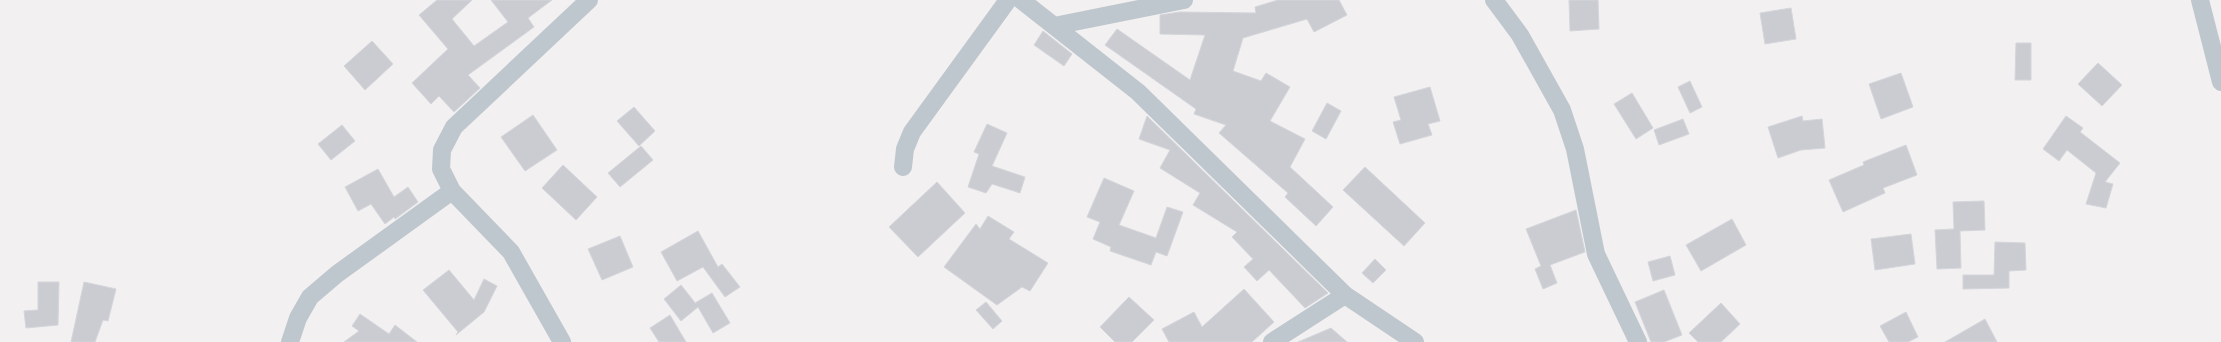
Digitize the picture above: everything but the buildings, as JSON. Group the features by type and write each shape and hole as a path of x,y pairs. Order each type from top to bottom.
{"street":[{"path":"562,342 512,252 452,191 441,169 442,150 454,127 589,0"},
{"path":"904,167 905,150 912,132 1008,0"},
{"path":"1021,0 1138,92 1344,295 1415,342"},
{"path":"1054,26 1184,0"},
{"path":"1494,0 1520,35 1562,110 1575,150 1596,254 1638,342"},
{"path":"2200,0 2221,82"},
{"path":"290,342 298,318 310,297 337,274 452,191"},
{"path":"1272,342 1344,295"}]}
